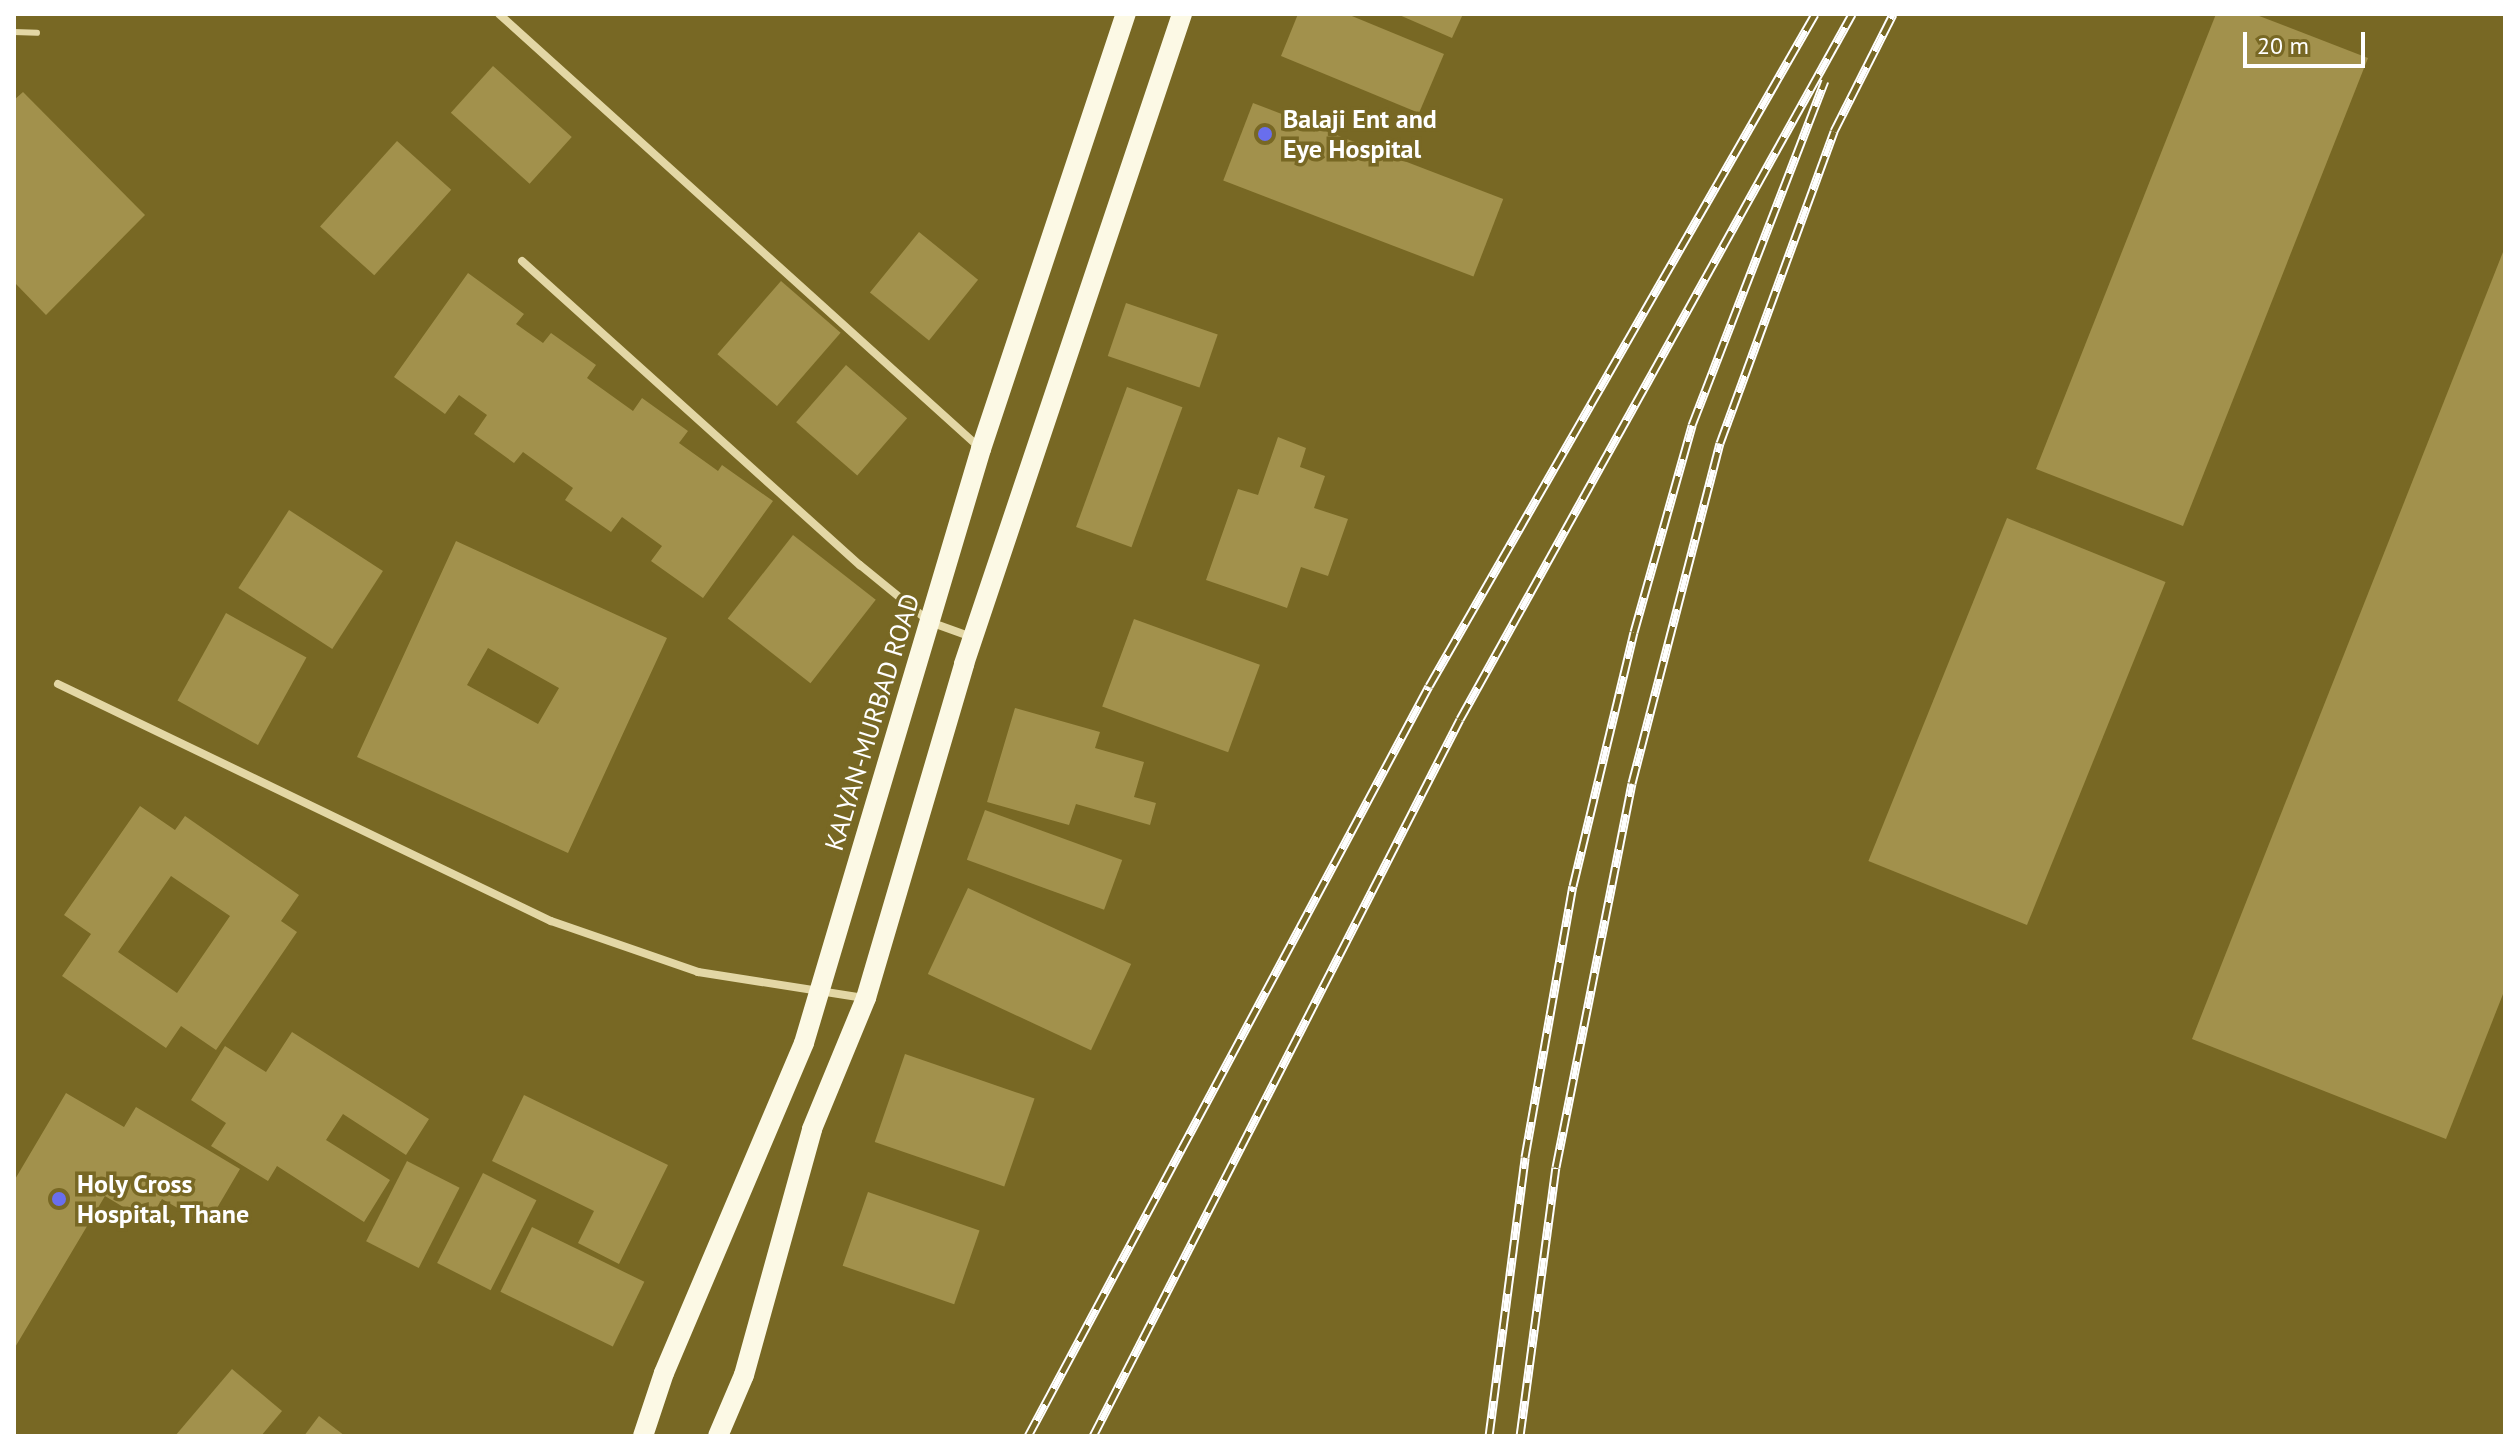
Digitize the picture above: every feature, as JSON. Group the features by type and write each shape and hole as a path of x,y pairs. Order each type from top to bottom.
{"main road":[{"name":"KALYAN-MURBAD ROAD","path":"643,1436 664,1373 804,1043 981,449 1126,14"},
{"path":"718,1436 744,1375 812,1129 866,998 973,637 1182,14"}],"street":[{"path":"499,14 981,449"},
{"path":"522,261 930,622 973,637"},
{"path":"58,684 551,921 698,972 866,998"}],"lane":[{"path":"14,32 37,33"}],"building":[{"path":"1298,14 1347,14 1444,54 1419,113 1281,56"},
{"path":"1397,14 1463,14 1452,38"},
{"path":"2216,14 2254,14 2368,58 2183,526 2036,469"},
{"path":"493,66 572,137 530,184 451,113"},
{"path":"23,92 145,215 46,315 14,282 14,100"},
{"path":"1253,103 1503,199 1473,277 1223,180"},
{"path":"397,141 451,190 374,275 320,226"},
{"path":"919,232 978,280 929,340 870,293"},
{"path":"2505,247 2505,989 2446,1139 2192,1039"},
{"path":"468,273 524,314 516,324 543,343 551,333 596,365 587,378 633,411 642,398 688,431 679,443 718,471 722,465 773,501 703,598 651,561 662,546 622,517 611,532 565,500 573,488 523,452 514,463 474,434 487,415 459,395 445,414 394,377"},
{"path":"781,281 841,333 777,406 717,354"},
{"path":"1126,303 1218,335 1199,388 1108,356"},
{"path":"846,365 907,418 857,475 796,422"},
{"path":"1127,387 1182,407 1131,547 1076,527"},
{"path":"1278,437 1306,448 1300,467 1325,476 1314,508 1348,519 1328,576 1301,567 1287,608 1206,580 1238,489 1258,495"},
{"path":"289,510 383,571 332,649 238,588"},
{"path":"2007,518 2166,582 2027,925 1868,861"},
{"path":"793,535 876,600 810,683 728,619"},
{"path":"456,541 667,638 568,853 357,757","holes":["488,648 559,688 538,724 467,685"]},
{"path":"226,613 306,658 258,745 178,700"},
{"path":"1134,619 1260,665 1228,752 1102,706"},
{"path":"1015,708 1100,732 1095,748 1144,762 1134,797 1156,803 1150,825 1076,804 1069,825 987,802"},
{"path":"140,806 175,830 185,816 299,895 281,921 297,932 216,1050 181,1026 166,1048 62,976 91,934 64,915","holes":["171,876 230,916 177,993 118,952"]},
{"path":"985,810 1122,860 1104,910 967,860"},
{"path":"968,888 1131,964 1091,1050 928,974"},
{"path":"292,1032 429,1119 406,1155 343,1114 326,1140 390,1180 364,1222 277,1166 268,1181 211,1146 226,1123 191,1100 225,1046 266,1072"},
{"path":"905,1054 1035,1099 1004,1187 875,1142"},
{"path":"66,1093 124,1127 136,1107 240,1169 207,1225 162,1199 148,1222 105,1196 14,1349 14,1181"},
{"path":"524,1095 668,1165 619,1264 578,1243 594,1211 492,1161"},
{"path":"407,1161 460,1188 419,1268 366,1241"},
{"path":"483,1173 536,1200 491,1290 437,1263"},
{"path":"868,1192 980,1230 954,1304 843,1266"},
{"path":"532,1227 644,1282 613,1347 500,1292"},
{"path":"232,1369 282,1411 261,1436 175,1436"},
{"path":"319,1416 345,1436 304,1436"}],"railway":[{"path":"1028,1436 1429,686 1815,14"},
{"path":"1093,1436 1460,719 1852,14"},
{"path":"1520,1436 1556,1167 1632,783 1720,443 1834,131 1893,14"},
{"path":"1489,1436 1525,1157 1573,886 1634,632 1692,425 1825,81"}],"place":[{"name":"Balaji Ent and Eye Hospital","path":"1265,134"},
{"name":"Holy Cross Hospital, Thane","path":"59,1199"}]}
